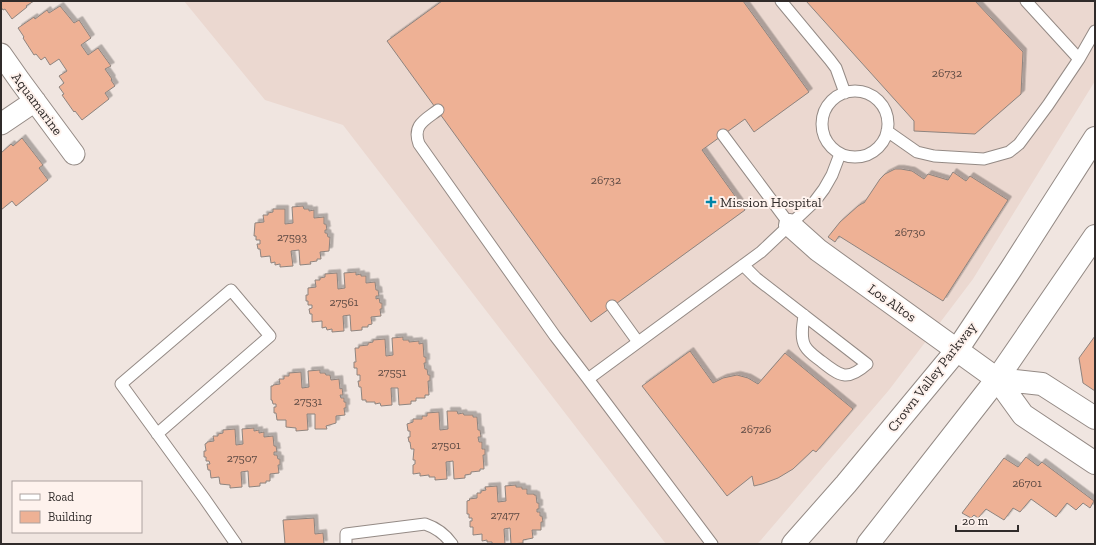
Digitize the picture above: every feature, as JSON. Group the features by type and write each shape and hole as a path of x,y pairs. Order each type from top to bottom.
{"main road":[{"name":"Crown Valley Parkway","path":"793,544 957,350 1095,138"},
{"name":"Los Altos","path":"790,225 818,250 997,379 1023,415 1095,463"},
{"path":"868,544 997,379 1095,236"},
{"name":"Los Altos","path":"997,379 1042,384 1095,418"}],"street":[{"name":"Aquamarine","path":"1,54 74,154"},
{"path":"1,124 35,101"}],"lane":[{"path":"780,1 836,68 845,93"},
{"path":"1026,1 1079,59"},
{"path":"887,131 917,152 934,156 984,159 996,157 1009,152 1019,144 1044,111 1079,59 1095,31"},
{"path":"857,92 868,94 877,100 884,109 888,120 887,131 884,140 878,147 860,157 850,157 840,154 828,144 822,122 824,114 832,101 845,93 857,92"},
{"path":"438,110 418,127 416,137 419,144 555,336 712,544"},
{"path":"723,135 790,225"},
{"path":"588,379 761,252 815,201 832,175 840,154"},
{"path":"743,265 756,278 804,315 866,364 858,372 849,375 843,376 836,373 805,346 802,330 804,315"},
{"path":"157,434 270,336 231,290 121,384 236,544"},
{"path":"612,306 638,342"},
{"path":"346,544 346,534 425,524 435,527 443,533 452,544"}],"shaded area":[{"name":"Mission Hospital","path":"184,1 1095,1 1095,81 973,279 889,390 761,540 757,544 666,544 343,125 265,100"}],"building":[{"path":"1,1 34,1 12,19 5,9 3,10 1,7"},
{"path":"442,1 743,1 809,92 754,132 745,119 702,150 745,210 591,322 387,41"},
{"path":"806,1 975,1 1023,52 1021,94 975,134 914,131 914,121"},
{"path":"60,6 74,23 79,20 91,38 81,45 88,55 98,48 111,66 105,69 115,86 105,93 109,99 82,120 75,111 74,112 62,95 64,94 59,87 64,83 59,76 67,71 59,59 50,65 45,57 41,60 36,54 34,55 18,28 34,17 35,19 47,10 49,13"},
{"path":"22,138 43,165 39,168 48,180 16,206 12,201 1,210 1,153 11,144 13,146"},
{"path":"895,169 912,171 924,179 928,174 948,180 953,172 966,181 970,176 1008,200 943,301 839,236 835,242 828,237 840,222 858,206 864,203 880,179 885,174"},
{"path":"303,206 304,209 309,209 309,211 314,210 314,218 324,217 324,224 326,224 327,230 325,230 325,233 327,233 328,237 330,237 329,251 320,252 321,259 310,262 311,264 300,265 299,250 291,251 293,266 280,267 280,264 275,265 275,262 271,263 270,256 261,257 260,249 258,249 257,244 260,244 260,240 256,240 256,236 254,236 255,223 264,222 263,215 268,215 268,213 273,212 273,209 285,209 285,224 293,223 292,207"},
{"path":"356,272 356,275 361,274 361,276 366,276 366,283 375,282 376,290 378,290 379,296 376,296 376,299 379,298 380,303 382,303 382,309 380,309 381,316 371,317 372,324 368,325 368,327 362,327 362,330 351,331 350,315 343,316 344,331 332,332 332,329 327,330 326,327 322,328 322,321 312,322 312,314 310,314 309,309 312,308 312,305 308,305 306,295 308,295 308,288 316,287 315,280 320,280 320,278 325,277 325,274 337,273 338,289 345,288 344,273"},
{"path":"1095,336 1095,391 1083,383 1079,358"},
{"path":"403,337 403,340 409,340 409,342 419,341 419,344 423,343 424,357 426,357 426,363 424,363 425,369 427,369 428,375 430,375 430,381 428,381 429,395 425,395 425,398 416,398 416,401 411,401 411,404 399,405 398,388 391,388 392,405 381,406 380,403 375,404 375,402 366,402 366,400 362,400 361,387 359,387 358,381 360,381 360,375 357,375 357,368 354,368 354,362 356,362 355,348 368,345 368,343 373,342 373,340 385,339 386,356 393,355 392,338"},
{"path":"690,351 713,383 723,378 737,375 748,378 758,384 785,353 853,409 816,452 813,450 793,469 778,478 754,486 752,476 727,496 642,386"},
{"path":"320,370 320,373 330,375 331,380 339,379 340,389 342,388 343,395 340,395 341,398 344,398 344,402 346,402 346,408 344,408 345,415 336,416 336,423 326,426 327,429 315,429 315,414 307,414 308,430 296,431 296,428 286,427 286,420 277,420 276,413 274,413 274,407 276,407 276,404 273,404 271,400 271,386 280,384 279,379 284,379 284,376 289,376 289,373 301,372 302,388 309,387 308,371"},
{"path":"447,411 457,411 458,414 463,413 464,415 473,415 473,417 477,417 478,430 480,430 481,437 478,437 479,442 482,442 482,449 485,449 485,455 483,455 484,469 471,472 471,474 465,475 465,478 454,479 453,461 446,462 447,479 435,480 435,477 429,477 429,475 420,476 420,473 413,474 413,465 415,464 415,460 413,460 414,449 411,449 409,442 408,437 410,437 410,431 408,431 407,424 413,422 413,419 422,419 422,416 427,416 427,413 439,412 440,430 448,429"},
{"path":"254,428 254,431 259,430 259,433 264,432 264,437 273,436 274,446 276,446 277,452 274,452 274,455 277,455 278,459 280,459 280,465 278,465 279,473 270,474 270,481 260,483 260,486 249,487 248,471 241,472 242,487 230,488 230,485 220,484 219,477 211,478 210,470 208,470 207,464 210,464 209,461 206,461 206,457 204,457 204,451 206,451 205,444 207,442 214,441 213,436 218,436 218,434 223,433 223,430 235,429 236,445 243,444 242,429"},
{"path":"1026,457 1038,466 1042,462 1094,501 1090,508 1083,503 1076,510 1067,503 1056,517 1031,499 1020,512 1013,508 1004,520 986,509 978,518 974,515 971,518 962,513 1004,458 1018,467"},
{"path":"516,485 516,487 527,489 527,494 536,495 537,503 539,503 539,509 537,509 537,512 540,512 543,522 541,522 541,530 532,530 533,538 523,540 523,543 511,544 510,528 504,529 505,544 492,544 492,542 487,542 487,540 482,541 482,534 473,535 473,527 470,527 470,521 472,521 472,518 469,518 469,514 467,514 467,501 470,500 469,499 477,498 477,493 481,493 481,491 486,490 485,487 497,486 498,502 506,501 505,486"},
{"path":"314,518 315,534 323,533 324,544 285,544 283,520"}],"place":[{"name":"Mission Hospital","path":"711,202"}]}
